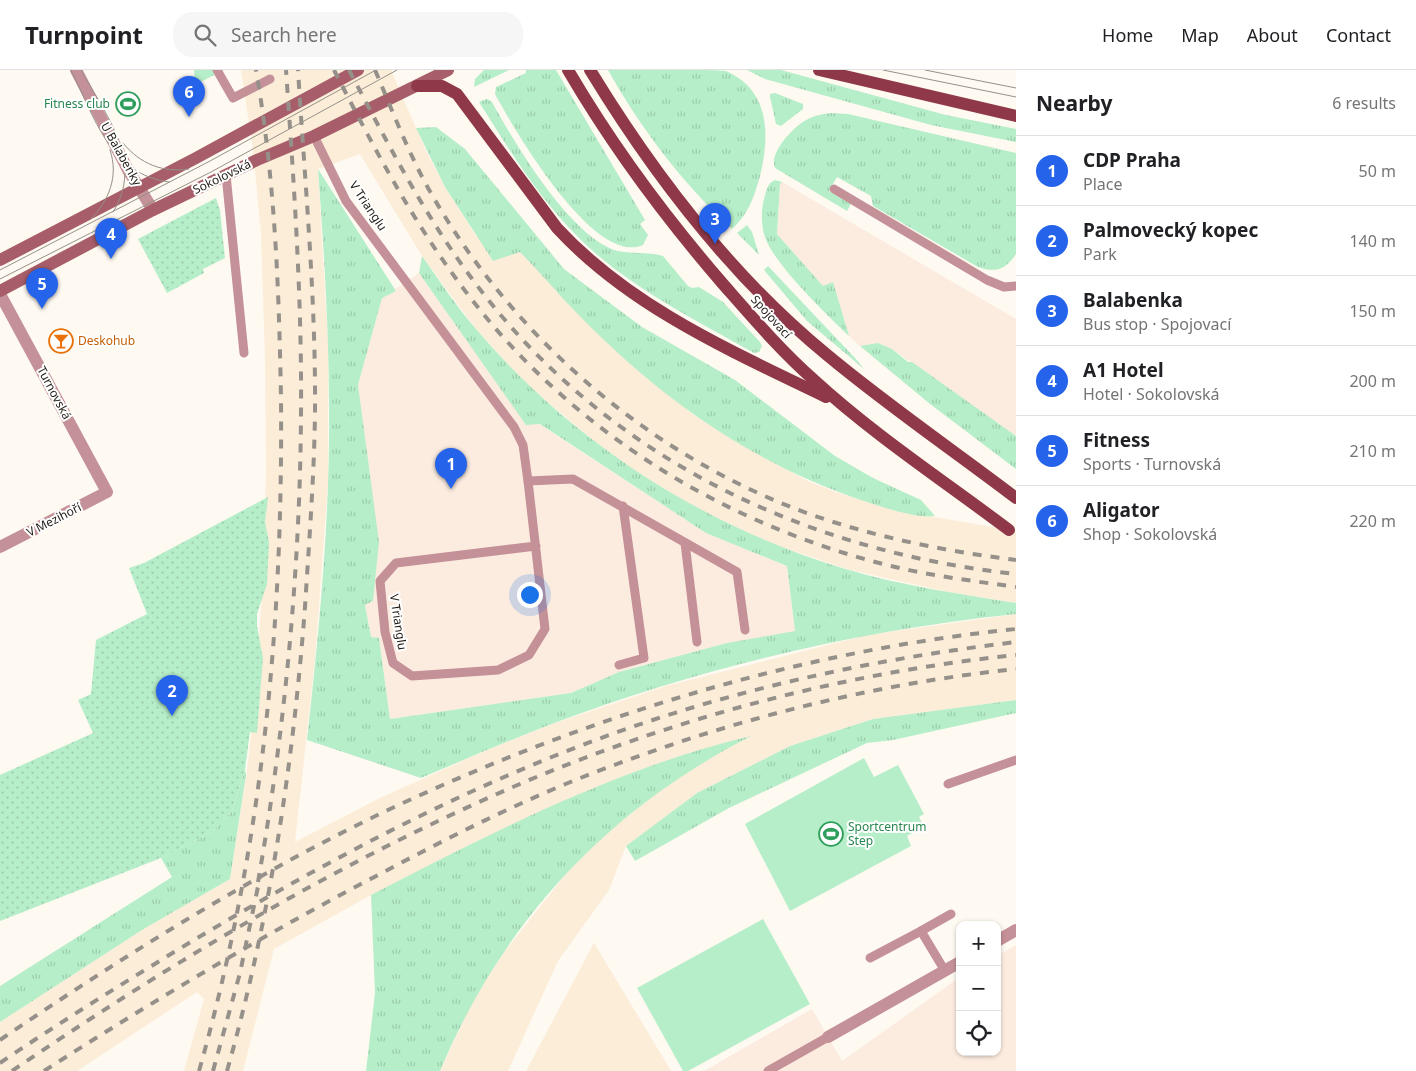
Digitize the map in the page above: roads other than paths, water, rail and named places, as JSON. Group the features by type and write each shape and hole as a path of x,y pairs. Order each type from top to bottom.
{"main road":[{"path":"0,260 358,70"},
{"name":"Sokolovská","path":"0,292 154,210 226,175 314,136 448,70"},
{"name":"Spojovací","path":"568,70 617,150 683,237 781,349 843,405 1009,530"},
{"name":"Spojovací","path":"590,70 626,128 690,214 714,244 794,326 856,378 1016,498"},
{"path":"819,70 1016,116"},
{"path":"417,86 442,86 457,94 557,228 577,250 619,285 667,316 741,356 843,405"}],"street":[{"name":"U Balabenky","path":"76,70 128,170 154,210"},
{"name":"Turnovská","path":"0,292 107,492"},
{"name":"V Mezihoří","path":"0,547 107,492"},
{"path":"1001,939 1016,930"},
{"path":"828,1037 956,964"}],"lane":[{"path":"217,70 234,98 270,79"},
{"name":"V Trianglu","path":"314,136 346,201 514,427 523,445 536,546 545,629 529,655 498,670 412,676 392,663 384,632 380,581 396,563 536,546"},
{"path":"226,175 244,354"},
{"path":"834,189 987,280 1004,286 1016,286"},
{"path":"528,481 573,479 737,572 745,630"},
{"path":"619,665 644,658 623,506"},
{"path":"685,543 697,642"},
{"path":"948,784 1016,760"},
{"path":"870,958 951,914"},
{"path":"921,931 945,971"},
{"path":"768,1071 828,1037"}],"tram line":[{"path":"71,70 97,124 118,156 132,168 149,177 169,182"},
{"path":"81,70 110,121 123,157 125,175 122,193 113,212"},
{"path":"0,270 210,161 376,70"},
{"path":"0,279 211,172 397,70"},
{"path":"883,70 1016,97"},
{"path":"925,70 1016,88"},
{"path":"123,143 144,162 170,170 189,169"},
{"path":"90,220 102,205 113,179 113,160 110,150"}],"railway":[{"path":"199,1071 221,988 239,904 253,821 273,654 278,570 281,485 279,317 272,193 256,70"},
{"path":"258,882 268,824 283,707 298,531 301,414 299,285 286,70"},
{"path":"227,1071 256,956 278,841 294,724 305,607 314,463 315,371 310,242 298,70"},
{"path":"334,70 377,153 408,206 460,284 502,335 548,382 597,425 651,463 707,496 766,524 828,548 906,570 1016,587"},
{"path":"349,70 420,201 470,276 522,339 580,394 643,442 711,483 783,517 858,543 936,562 1016,574"},
{"path":"375,70 424,180 467,250 507,301 551,350 600,394 652,433 708,468 766,497 827,520 874,534 944,549 1016,560"},
{"path":"0,1040 141,947 238,889 337,835 463,776 616,718 694,693 774,671 854,653 935,639 1016,629"},
{"path":"0,1063 141,972 287,886 437,808 540,762 644,723 696,706 749,692 855,667 908,657 1016,642"},
{"path":"12,1071 131,993 252,919 377,851 506,790 629,742 755,703 885,674 950,663 1016,655"},
{"path":"44,1071 126,1019 294,920 450,838 568,783 677,743 788,710 901,685 1016,669"},
{"path":"213,1071 240,973 260,877"}],"place":[{"name":"Fitness club","path":"128,104"},
{"name":"Aligator","path":"189,117"},
{"name":"Balabenka","path":"715,244"},
{"name":"A1 Hotel","path":"111,259"},
{"name":"Fitness","path":"42,309"},
{"name":"Deskohub","path":"61,341"},
{"name":"CDP Praha","path":"451,489"},
{"name":"Palmovecký kopec","path":"172,716"},
{"name":"Sportcentrum Step","path":"831,834"}]}
